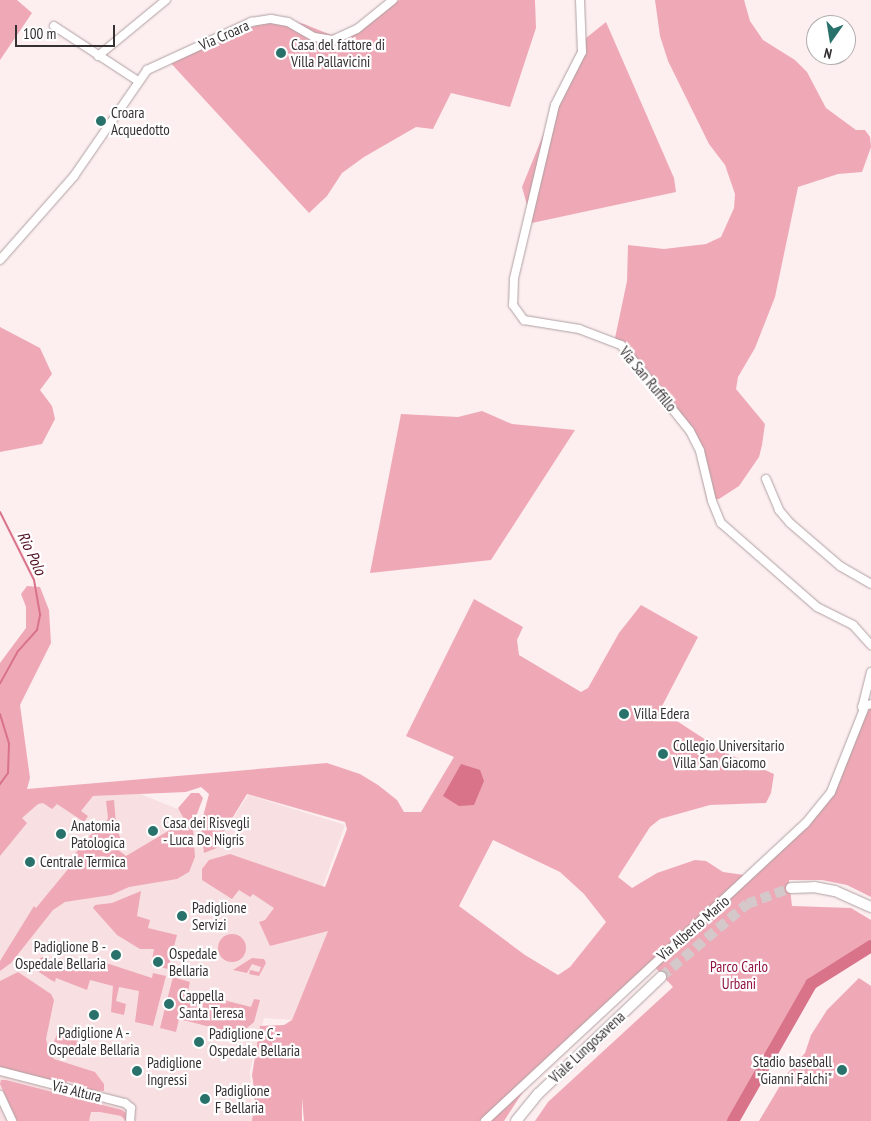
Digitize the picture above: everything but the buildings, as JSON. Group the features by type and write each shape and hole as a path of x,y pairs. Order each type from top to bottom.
{"main road":[{"path":"791,888 814,887 859,900 871,907"},
{"name":"Viale Lungosavena","path":"516,1121 543,1088 661,977"}],"street":[{"path":"98,56 166,0"},
{"name":"Via Croara","path":"0,260 74,176 147,70 168,58 251,22 271,19 288,22 314,37 333,40 357,29 393,0"},
{"name":"Via San Ruffillo","path":"580,0 582,52 555,105 514,279 513,305 524,320 579,329 621,345 690,431 700,451 712,502 721,523 817,607 853,625 871,645"},
{"path":"54,26 138,81"},
{"path":"766,479 779,510 790,523 840,566 871,584"},
{"path":"864,709 871,672"},
{"path":"864,709 871,704"},
{"name":"Via Alberto Mario","path":"485,1121 806,824 831,792 864,709"},
{"name":"Via Altura","path":"0,1071 4,1075 125,1103 131,1108 130,1121"},
{"path":"0,1095 12,1121"}],"shaded area":[{"path":"461,764 480,770 484,781 474,805 459,806 443,796"},
{"name":"Ospedale Bellaria","path":"140,794 183,811 217,843 248,795 345,825 323,886 328,934 313,971 292,1020 264,1018 250,1070 252,1121 0,1121 0,811 24,799"}],"green space":[{"path":"0,0 17,0 32,13 0,60"},
{"path":"399,0 535,0 536,28 510,107 451,93 433,129 416,127 364,157 342,173 327,196 309,213 167,59 276,18 304,24 331,35 345,33 365,27"},
{"path":"655,0 744,0 750,21 763,40 795,60 807,72 826,108 856,130 865,130 870,137 871,147 862,172 838,174 798,187 775,297 755,348 738,377 736,389 765,424 759,457 739,486 719,499 707,500 694,439 638,362 615,338 627,281 628,245 664,249 706,244 721,237 734,208 735,194 725,165 709,144 668,61 660,36"},
{"path":"606,22 674,178 676,192 532,223 522,187 581,42"},
{"path":"0,327 40,348 52,374 40,390 52,406 55,419 42,444 0,452"},
{"path":"482,411 512,424 575,430 491,560 370,573 401,414 458,417"},
{"name":"Parco Carlo Urbani","path":"27,586 40,587 49,610 51,643 20,705 30,778 27,789 327,763 360,774 378,785 397,800 404,812 421,812 454,757 406,736 474,599 523,627 517,640 519,655 581,692 588,688 619,633 641,605 698,637 660,710 726,753 774,774 771,793 766,803 710,805 660,819 650,827 618,877 632,888 657,873 695,860 706,861 723,872 744,875 774,856 831,792 858,715 871,707 871,897 847,885 822,880 789,880 792,906 851,908 871,920 871,946 811,984 733,1121 535,1121 548,1102 673,987 652,964 534,1075 504,1121 304,1121 302,1098 302,1121 252,1121 255,1095 252,1075 260,1026 284,1025 292,1020 328,931 270,946 259,922 265,920 274,908 253,894 250,897 239,890 232,899 202,880 202,869 209,860 230,854 325,887 347,829 345,822 247,794 217,843 219,847 204,853 201,824 209,794 201,787 186,792 93,796 81,811 88,816 84,822 57,804 52,809 43,803 38,804 22,818 27,823 0,856 0,663 26,628 26,607 21,594","holes":["493,840 560,872 584,894 606,922 570,967 558,975 525,955 459,906"]},
{"path":"191,793 199,793 203,798 194,822 184,819 178,808"},
{"path":"114,800 116,824 123,848 117,849 126,856 180,824 193,828 195,857 189,872 177,879 129,887 111,895 65,902 53,910 11,963 0,971 0,961 34,906 36,908 78,857 75,854 94,831 103,827 108,818 106,801"},
{"path":"141,891 137,916 150,920 148,928 177,935 168,969 151,965 154,949 140,949 117,935 93,908 95,905 112,903"},
{"path":"232,934 242,938 246,948 242,958 232,962 222,958 218,948 222,938"},
{"path":"42,957 80,966 82,960 102,966 103,962 152,978 153,973 166,976 153,1026 135,1022 139,991 119,987 116,1001 126,1004 124,1015 111,1012 113,986 90,980 87,990 56,978 55,982 30,966"},
{"path":"252,958 264,959 266,963 259,976 249,974 250,970 259,972 261,967 252,964 247,973 233,970"},
{"path":"18,972 51,994 54,1000 46,1039 49,1052 54,1059 95,1072 104,1084 104,1091 78,1090 79,1084 67,1081 65,1086 0,1068 0,981"},
{"path":"173,977 190,982 188,991 251,1007 254,999 260,1000 254,1022 247,1028 226,1031 179,1019 176,1032 160,1028 165,1008 172,1010 175,1006 174,1002 167,1000"},
{"path":"859,978 871,986 871,1121 759,1121 787,1074 805,1053 811,1035 827,1010"},
{"path":"59,1029 80,1034 76,1048 54,1042"},
{"path":"1,1080 122,1110 126,1113 126,1121 121,1116 91,1112 89,1121 17,1121 0,1084"}],"waterway":[{"name":"Rio Polo","path":"0,512 34,580 40,615 37,630 18,651 0,683"},
{"name":"Rio Polo","path":"0,714 9,744 8,773 0,784"},
{"path":"733,1121 811,984 871,946"}],"tunnel":[{"path":"661,977 747,904 791,888"}],"place":[{"name":"Casa del fattore di Villa Pallavicini","path":"281,53"},
{"name":"Croara Acquedotto","path":"101,121"},
{"name":"Villa Edera","path":"624,714"},
{"name":"Collegio Universitario Villa San Giacomo","path":"663,754"},
{"name":"Casa dei Risvegli - Luca De Nigris","path":"153,831"},
{"name":"Anatomia Patologica","path":"61,834"},
{"name":"Centrale Termica","path":"30,862"},
{"name":"Padiglione Servizi","path":"182,916"},
{"name":"Padiglione B - Ospedale Bellaria","path":"116,955"},
{"name":"Ospedale Bellaria","path":"158,962"},
{"name":"Cappella Santa Teresa","path":"169,1004"},
{"name":"Padiglione A - Ospedale Bellaria","path":"94,1015"},
{"name":"Padiglione C - Ospedale Bellaria","path":"199,1042"},
{"name":"Stadio baseball \"Gianni Falchi\"","path":"842,1070"},
{"name":"Padiglione Ingressi","path":"137,1071"},
{"name":"Padiglione F Bellaria","path":"205,1099"}]}
